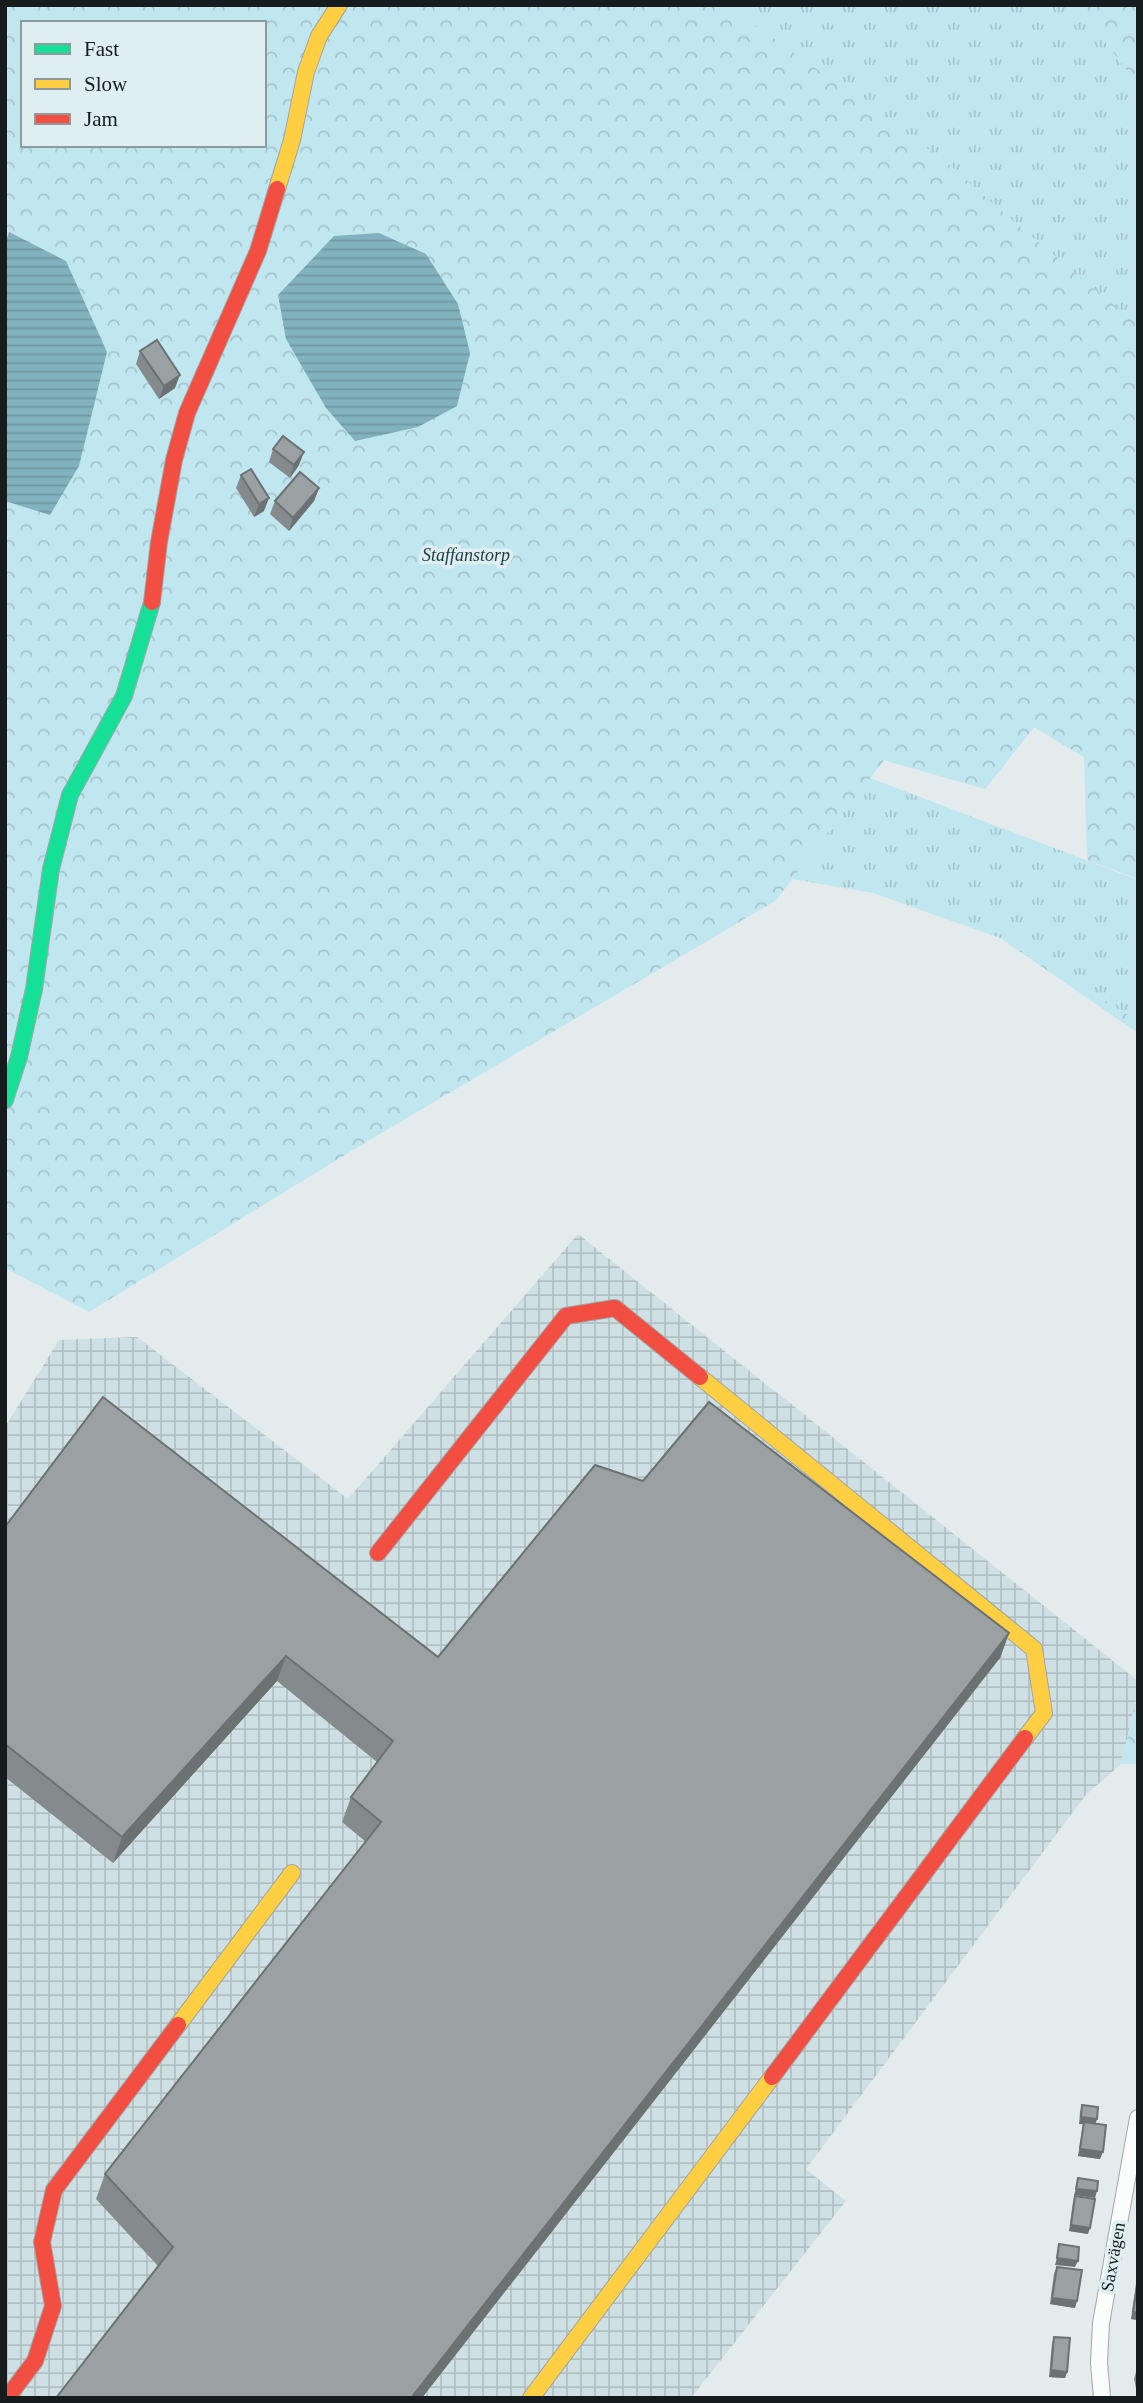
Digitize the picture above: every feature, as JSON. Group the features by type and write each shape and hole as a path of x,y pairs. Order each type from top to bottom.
{"street":[{"path":"5,1100 19,1057 34,989 51,869 71,795 124,696 145,631 155,591 159,542 174,460 187,412 258,251 292,140 306,72 318,36 338,5"},
{"path":"379,1553 566,1316 615,1308 1034,1649 1044,1713 531,2398"},
{"path":"7,2398 35,2361 53,2305 42,2242 54,2190 292,1873"},
{"name":"Saxvägen","path":"1102,2398 1101,2323 1138,2118"}],"shaded area":[{"path":"9,232 66,261 107,352 79,466 50,515 5,501 5,244"},
{"path":"379,233 426,254 458,304 470,353 457,406 418,427 355,441 326,408 286,339 278,295 334,236"},
{"path":"578,1234 1138,1681 1138,1692 1121,1764 1085,1796 806,2169 846,2201 691,2398 5,2398 5,1427 59,1340 137,1337 348,1499"}],"green space":[{"name":"Staffanstorp","path":"5,5 727,5 945,161 1138,325 1138,879 1087,860 1084,757 1034,727 985,789 884,760 775,901 366,1142 89,1312 5,1268"},
{"path":"727,5 1082,5 1085,15 1138,85 1138,535 1084,757 1034,727 985,789 884,760 870,778 1138,880 1138,1021 1000,938 873,893 792,879 775,901 945,162"},
{"path":"1082,5 1138,5 1138,85 1085,15"},
{"path":"1000,938 1138,1021 1138,1033"},
{"path":"1138,1692 1138,1764 1121,1764"}],"building":[{"path":"157,340 180,375 164,386 140,351"},
{"path":"283,436 304,452 294,465 273,449"},
{"path":"251,469 269,498 259,504 241,475"},
{"path":"300,472 319,488 293,518 275,501"},
{"path":"103,1397 438,1657 595,1465 643,1481 709,1402 1009,1633 411,2398 56,2398 173,2247 105,2174 381,1822 351,1797 393,1741 286,1656 122,1837 5,1744 5,1527"},
{"path":"1082,2105 1098,2107 1097,2119 1081,2117"},
{"path":"1084,2122 1106,2125 1103,2152 1080,2149"},
{"path":"1078,2178 1098,2181 1097,2191 1076,2189"},
{"path":"1075,2196 1095,2199 1090,2228 1071,2225"},
{"path":"1059,2244 1079,2247 1078,2261 1057,2258"},
{"path":"1057,2267 1082,2270 1077,2301 1052,2298"},
{"path":"1138,2280 1138,2313 1133,2312"},
{"path":"1054,2337 1070,2338 1067,2372 1051,2370"}],"traffic: fast":[{"path":"5,1100 19,1057 34,989 51,869 70,795 124,696 152,602"}],"traffic: slow":[{"path":"277,189 292,140 306,72 319,36 339,5"},
{"path":"700,1377 1034,1649 1044,1713 1025,1738"},
{"path":"178,2025 292,1873"},
{"path":"531,2398 772,2077"}],"traffic: jam":[{"path":"152,602 159,542 174,460 187,413 258,251 277,189"},
{"path":"378,1553 566,1316 615,1308 700,1377"},
{"path":"772,2077 1025,1738"},
{"path":"7,2398 35,2361 53,2306 42,2242 54,2190 178,2025"}]}
